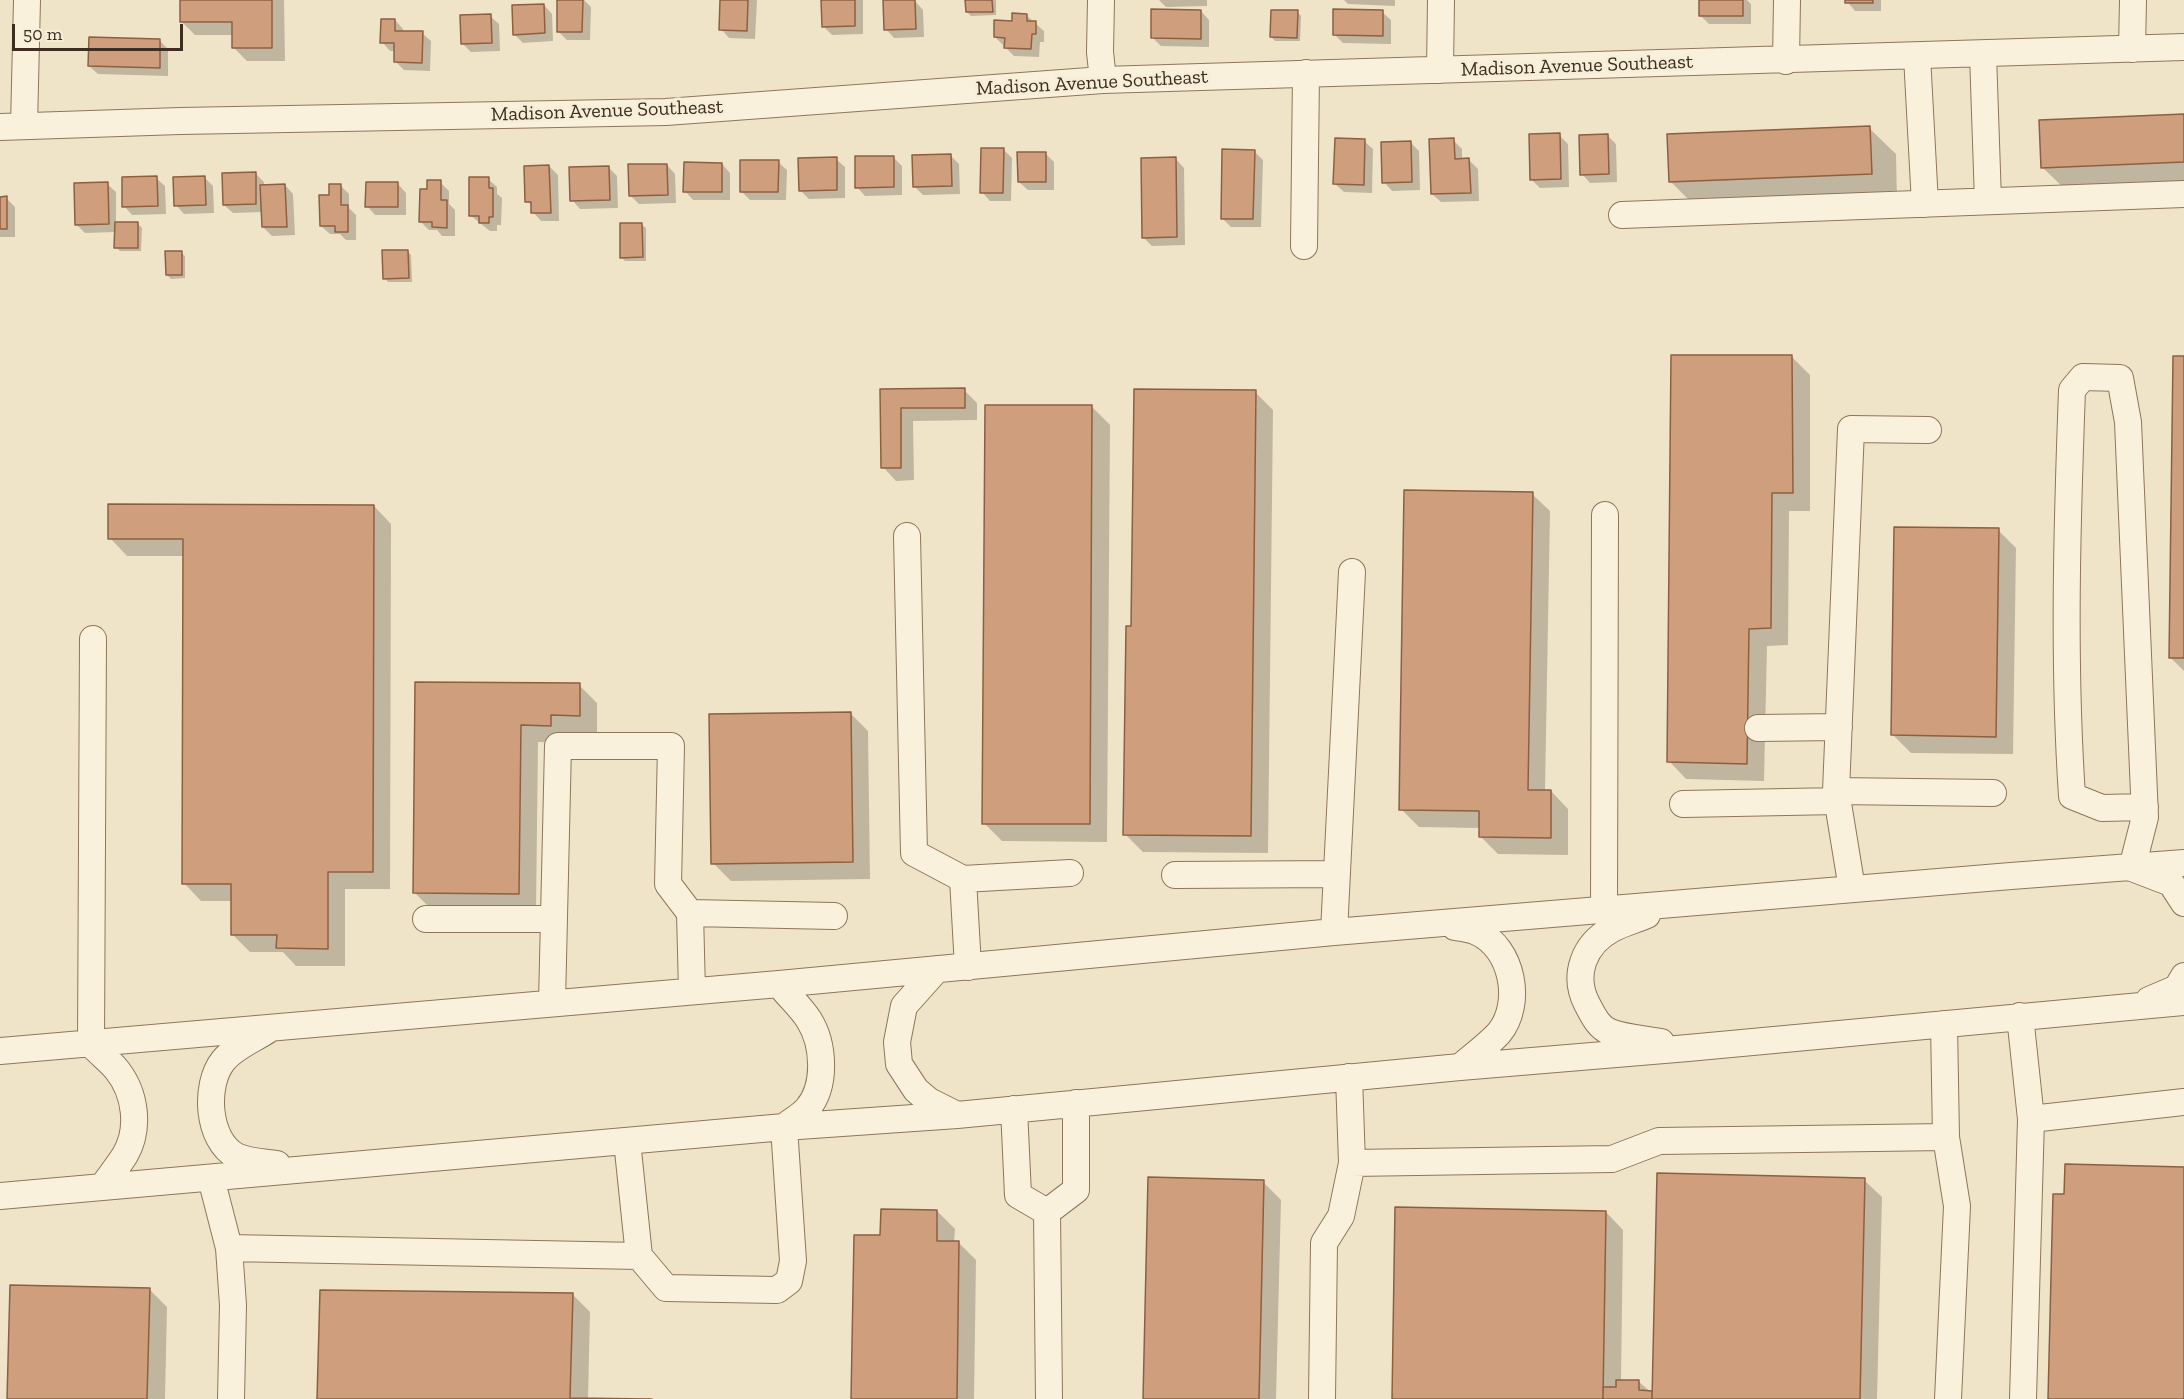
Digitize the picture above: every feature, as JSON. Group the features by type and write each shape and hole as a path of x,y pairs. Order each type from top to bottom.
{"street":[{"path":"12,127 27,0"},
{"path":"1101,0 1100,52 1103,80"},
{"path":"1440,70 1441,0"},
{"path":"1786,61 1787,0"},
{"path":"2132,49 2133,0"},
{"name":"Madison Avenue Southeast","path":"12,127 180,121 666,112 1103,80 1786,61 2184,47"},
{"path":"1983,54 1988,201"},
{"path":"1917,56 1925,204"},
{"path":"1304,246 1306,74"},
{"path":"1622,215 2184,194"},
{"path":"2132,868 2145,817 2145,807 2128,422 2120,378 2083,377 2072,390 2068,492 2068,728 2072,796 2102,808 2145,807"},
{"path":"1852,889 1837,796 1851,429 1928,430"},
{"path":"1604,911 1605,515"},
{"path":"907,536 914,853 963,879 1070,873"},
{"path":"1334,932 1352,572"},
{"path":"93,639 91,1044 116,1068 126,1082 134,1113 134,1125 126,1153 103,1186"},
{"path":"1758,728 1839,727"},
{"path":"552,1003 558,746 671,746 668,884 690,914 692,991"},
{"path":"1683,804 1837,796 1993,793"},
{"path":"0,1051 779,984 1334,932 2184,863"},
{"path":"2132,868 2171,883 2184,903"},
{"path":"1175,875 1337,874"},
{"path":"963,879 968,967"},
{"path":"1672,905 1611,929 1598,939 1581,965 1580,977 1582,994 1596,1020 1609,1031 1688,1048"},
{"path":"690,914 834,916"},
{"path":"426,919 554,919"},
{"path":"1443,924 1478,932 1493,943 1504,958 1511,978 1512,1006 1500,1032 1460,1067"},
{"path":"937,969 904,1006 897,1042 899,1064 916,1090 929,1101 957,1115"},
{"path":"2135,1006 2177,988 2184,976"},
{"path":"779,984 818,1034 821,1053 821,1071 816,1092 807,1109 784,1127"},
{"path":"0,1196 784,1127 957,1115 1349,1077 2184,1002"},
{"path":"2020,1017 2031,1119 2023,1399"},
{"path":"1944,1024 1946,1137 1957,1206 1948,1399"},
{"path":"274,1027 235,1049 214,1074 210,1103 214,1125 223,1144 236,1156 310,1170"},
{"path":"1322,1399 1324,1243 1341,1216 1352,1163 1349,1077"},
{"path":"2031,1119 2184,1102"},
{"path":"1047,1212 1076,1190 1076,1103"},
{"path":"1014,1109 1018,1195 1047,1212"},
{"path":"627,1141 639,1256 666,1288 777,1290 789,1281 793,1262 784,1127"},
{"path":"1352,1163 1612,1159 1659,1141 1946,1137"},
{"path":"211,1178 229,1248 233,1305 231,1399"},
{"path":"1047,1212 1048,1399"},
{"path":"229,1248 639,1256"}],"building":[{"path":"180,0 272,0 272,48 232,48 232,22 180,22"},
{"path":"557,0 583,0 582,32 557,32"},
{"path":"720,0 748,0 747,31 719,30"},
{"path":"821,0 855,0 855,26 822,27"},
{"path":"883,0 915,0 916,29 884,30"},
{"path":"965,0 992,0 993,12 966,12"},
{"path":"1699,0 1743,0 1743,16 1699,16"},
{"path":"1845,0 1873,0 1873,3 1845,3"},
{"path":"544,4 545,33 513,35 512,5"},
{"path":"1151,9 1201,10 1201,39 1151,38"},
{"path":"1333,9 1383,10 1383,36 1333,35"},
{"path":"1271,10 1298,10 1297,38 1270,37"},
{"path":"1012,13 1027,14 1027,21 1036,21 1036,34 1032,34 1031,49 1004,48 1005,38 994,37 994,20 1012,21"},
{"path":"491,14 492,43 461,44 460,15"},
{"path":"381,19 395,19 395,31 423,31 422,63 394,62 394,43 380,43"},
{"path":"89,37 160,39 160,68 88,66"},
{"path":"2184,114 2184,162 2041,168 2039,120"},
{"path":"1870,126 1872,174 1669,182 1667,134"},
{"path":"1560,133 1561,179 1530,180 1529,134"},
{"path":"1608,134 1609,174 1580,175 1579,135"},
{"path":"1335,138 1365,139 1364,185 1333,184"},
{"path":"1454,138 1455,159 1469,158 1471,193 1431,194 1429,139"},
{"path":"1411,141 1412,182 1382,183 1381,142"},
{"path":"981,148 1004,148 1003,193 980,193"},
{"path":"1222,149 1255,150 1253,219 1221,219"},
{"path":"1017,152 1046,152 1046,182 1018,182"},
{"path":"951,154 952,186 913,187 912,155"},
{"path":"855,156 894,156 894,187 855,188"},
{"path":"837,157 837,190 799,191 798,158"},
{"path":"1176,157 1177,237 1142,238 1141,158"},
{"path":"740,160 779,160 778,192 740,192"},
{"path":"684,162 722,163 722,192 683,192"},
{"path":"628,164 667,164 668,195 629,196"},
{"path":"549,165 551,213 531,213 531,202 525,202 524,166"},
{"path":"609,166 610,200 570,201 569,167"},
{"path":"256,172 256,204 223,205 222,173"},
{"path":"157,176 158,206 122,207 122,177"},
{"path":"205,176 206,205 174,206 173,177"},
{"path":"469,177 489,177 489,188 493,188 493,217 489,217 489,223 479,223 479,216 469,216"},
{"path":"427,180 441,180 441,200 447,200 447,228 432,227 432,222 419,222 420,189 427,189"},
{"path":"108,182 109,224 75,225 74,183"},
{"path":"366,182 398,182 398,207 365,207"},
{"path":"285,184 287,227 262,227 260,185"},
{"path":"329,184 341,184 341,205 348,205 348,232 335,232 335,226 320,226 319,195 329,195"},
{"path":"7,196 7,229 0,229 0,197"},
{"path":"115,222 138,222 138,248 114,248"},
{"path":"620,223 642,223 643,257 620,258"},
{"path":"382,250 408,250 409,278 383,279"},
{"path":"165,251 182,251 182,275 166,275"},
{"path":"1671,355 1792,355 1793,493 1772,493 1771,628 1749,629 1747,764 1667,762"},
{"path":"2173,356 2184,356 2184,658 2169,658"},
{"path":"965,388 965,408 901,408 901,468 881,468 880,389"},
{"path":"1134,389 1256,390 1251,836 1123,835 1126,626 1131,626"},
{"path":"985,405 1092,405 1090,824 982,824"},
{"path":"1404,490 1533,492 1528,790 1551,790 1551,838 1479,837 1479,811 1399,810"},
{"path":"108,504 374,505 373,872 328,872 328,949 276,948 277,935 231,935 231,884 182,884 183,539 108,539"},
{"path":"1894,527 1999,528 1996,737 1891,735"},
{"path":"415,682 580,683 580,716 551,715 551,726 521,725 519,894 413,893"},
{"path":"851,712 853,862 711,864 709,714"},
{"path":"2065,1164 2184,1167 2184,1399 2048,1399 2053,1194 2064,1194"},
{"path":"1657,1173 1865,1178 1860,1399 1652,1399"},
{"path":"1148,1177 1264,1180 1259,1399 1143,1399"},
{"path":"1395,1207 1606,1211 1603,1399 1392,1399"},
{"path":"881,1209 937,1210 937,1241 959,1241 957,1399 851,1399 854,1235 880,1235"},
{"path":"10,1285 150,1288 147,1399 7,1399"},
{"path":"320,1290 573,1293 570,1398 652,1399 317,1399"},
{"path":"1616,1380 1639,1380 1639,1390 1652,1391 1652,1399 1603,1399 1603,1387 1616,1387"}]}
